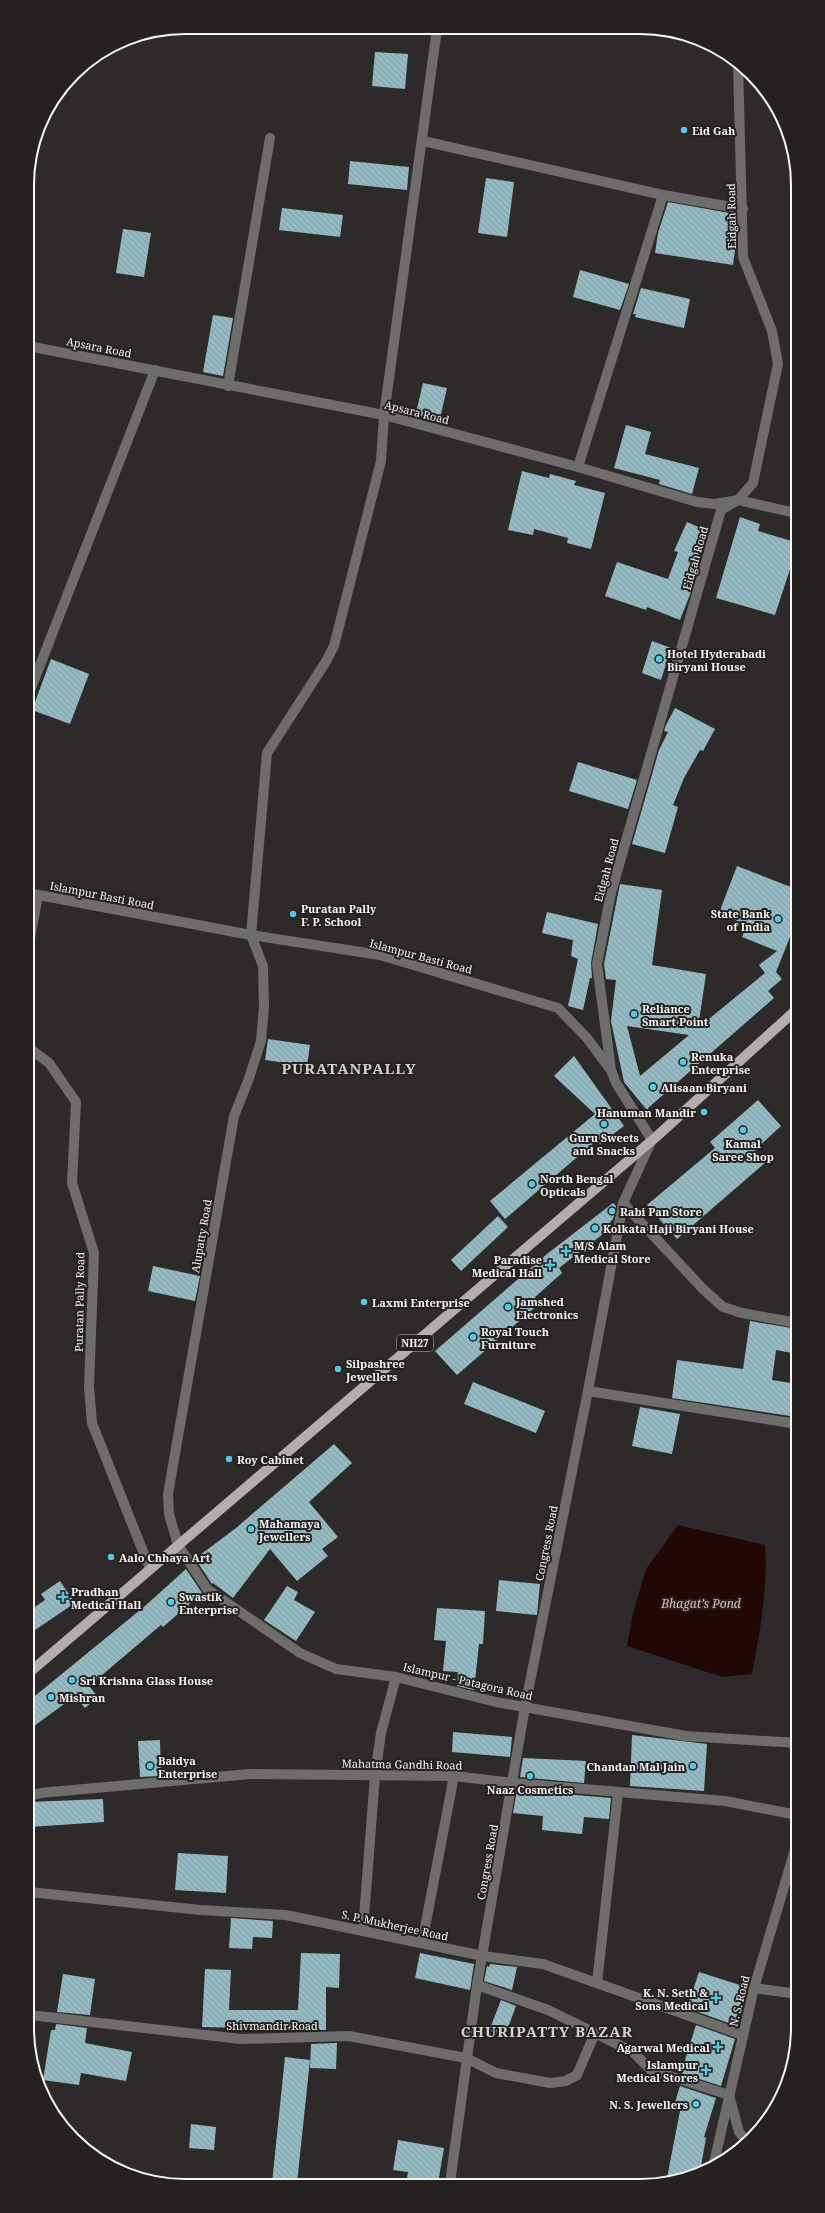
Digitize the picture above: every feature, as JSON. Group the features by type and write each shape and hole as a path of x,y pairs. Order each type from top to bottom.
{"main road":[{"name":"NH27","path":"34,1669 652,1140 791,1015"}],"street":[{"path":"252,935 266,753 325,663 334,646 381,461 384,415 423,141 436,34"},
{"name":"Eidgah Road","path":"611,1070 597,964 611,893 721,510 738,500 753,483 778,364 772,331 743,257 743,209 738,71"},
{"path":"228,386 270,138"},
{"path":"423,141 663,195 743,209"},
{"path":"578,467 663,195"},
{"name":"Apsara Road","path":"34,347 155,370 228,386 384,415 578,467 697,502 715,504 738,500 791,512"},
{"path":"34,681 155,370"},
{"name":"Islampur Basti Road","path":"34,894 252,935 380,955 558,1008 587,1038 611,1070"},
{"name":"Alupatty Road","path":"178,1545 169,1514 168,1494 234,1116 261,1042 264,1007 263,966 252,935"},
{"name":"Puratan Pally Road","path":"34,1052 50,1063 76,1102 72,1183 94,1253 89,1387 92,1423 150,1568"},
{"path":"611,1070 616,1083 652,1140"},
{"name":"Congress Road","path":"451,2179 466,2058 525,1707 588,1391 623,1203 652,1140"},
{"path":"623,1203 703,1289 723,1307 791,1322"},
{"path":"588,1391 791,1423"},
{"name":"Islampur - Patagora Road","path":"178,1545 207,1589 300,1653 336,1669 396,1677 525,1707 686,1736 791,1743"},
{"path":"363,1930 375,1776 381,1732 396,1677"},
{"name":"Mahatma Gandhi Road","path":"34,1795 40,1793 250,1774 454,1776 618,1793 725,1801 791,1814"},
{"path":"422,1943 454,1776"},
{"path":"597,1983 618,1793"},
{"name":"N. S. Road","path":"715,2159 754,1988 791,1863"},
{"name":"S. P. Mukherjee Road","path":"34,1892 200,1910 286,1915 483,1956 543,1964 743,2035"},
{"path":"478,1985 548,2010 595,2033 633,2052 651,2070 729,2095 739,2132 744,2138"},
{"path":"754,1988 791,1993"},
{"name":"Shivmandir Road","path":"34,2015 241,2039 349,2036 466,2058 496,2073 550,2083 566,2081 577,2074 595,2033"}],"water":[{"name":"Bhagat’s Pond","path":"678,1525 765,1545 766,1561 764,1594 752,1674 722,1677 627,1646 633,1613 646,1569"}],"building":[{"path":"375,52 408,54 405,89 372,86"},
{"path":"350,161 409,167 407,190 348,184"},
{"path":"486,178 514,182 507,237 478,233"},
{"path":"668,202 735,214 733,240 736,240 736,243 733,265 655,253 658,233"},
{"path":"282,208 343,215 340,237 279,230"},
{"path":"123,229 151,233 144,277 116,273"},
{"path":"580,270 629,284 620,310 573,297"},
{"path":"641,288 690,299 684,328 635,317 636,314 633,314"},
{"path":"213,315 233,318 223,376 203,372"},
{"path":"423,383 447,388 439,423 415,417"},
{"path":"626,425 651,432 645,454 699,468 692,494 659,484 660,480 614,468"},
{"path":"522,471 549,478 550,474 576,481 574,485 605,493 591,549 567,543 568,538 534,529 533,535 508,530"},
{"path":"740,517 760,524 758,531 791,541 791,566 775,615 716,598"},
{"path":"687,522 708,531 691,592 680,620 647,607 646,610 605,596 617,562 668,579 678,552 674,551"},
{"path":"652,641 671,648 661,680 642,673"},
{"path":"51,659 89,674 70,724 34,711 34,705"},
{"path":"675,708 715,729 703,751 700,750 684,778 673,805 678,807 665,853 632,844 659,750 668,732 664,731"},
{"path":"578,762 637,780 628,809 569,791"},
{"path":"737,866 791,887 791,934 776,972 782,979 768,991 774,998 648,1108 650,1114 624,1082 611,1021 616,980 606,979 604,964 620,884 662,890 652,965 706,974 698,1028 765,973 759,965 777,951 742,937 747,925 719,913","holes":["627,1026 689,1035 640,1076"]},
{"path":"547,912 598,924 591,963 592,978 590,978 583,1010 568,1006 578,959 571,956 573,940 542,933"},
{"path":"268,1039 310,1045 307,1066 265,1060"},
{"path":"574,1056 624,1126 600,1144 597,1140 505,1219 490,1201 595,1114 554,1076"},
{"path":"758,1100 781,1126 755,1150 766,1162 677,1239 647,1205 715,1148 710,1142"},
{"path":"613,1203 616,1206 613,1219 610,1222 612,1227 559,1268 562,1273 535,1297 540,1303 457,1375 435,1351 547,1254"},
{"path":"498,1216 508,1227 461,1271 451,1260"},
{"path":"153,1266 200,1276 195,1301 148,1291"},
{"path":"750,1321 791,1328 791,1353 776,1350 772,1380 791,1383 791,1416 672,1398 677,1360 743,1369"},
{"path":"473,1382 545,1411 536,1433 464,1404"},
{"path":"640,1407 680,1414 672,1454 632,1446"},
{"path":"334,1444 352,1463 309,1502 338,1537 322,1549 328,1556 297,1581 270,1549 233,1598 213,1583 212,1584 196,1558 236,1528"},
{"path":"186,1569 202,1593 163,1627 161,1625 89,1686 98,1697 85,1708 75,1696 34,1726 34,1697 145,1606"},
{"path":"499,1580 540,1584 537,1615 496,1611"},
{"path":"60,1581 75,1603 34,1631 34,1608 45,1600 41,1594"},
{"path":"287,1586 298,1592 294,1600 315,1612 296,1641 264,1620"},
{"path":"437,1608 485,1611 483,1644 479,1644 474,1690 457,1686 458,1672 443,1671 446,1641 434,1640"},
{"path":"453,1732 512,1737 510,1757 452,1752"},
{"path":"632,1735 707,1744 704,1791 630,1786"},
{"path":"160,1740 161,1776 140,1777 138,1741"},
{"path":"523,1758 586,1761 584,1783 520,1777"},
{"path":"517,1790 611,1798 609,1819 584,1817 582,1834 542,1830 543,1816 513,1813"},
{"path":"103,1799 104,1822 34,1827 34,1802"},
{"path":"178,1853 228,1856 226,1893 175,1890"},
{"path":"231,1918 273,1921 272,1938 253,1937 252,1949 229,1948"},
{"path":"301,1953 340,1954 339,1988 326,1987 326,2030 246,2030 246,2028 202,2027 205,1969 231,1970 229,2010 298,2010"},
{"path":"420,1953 474,1964 470,1990 415,1978"},
{"path":"490,1964 517,1967 512,1990 484,1981 487,1966 489,1967"},
{"path":"699,1972 746,1987 734,2025 687,2008"},
{"path":"63,1974 95,1979 90,2015 57,2012"},
{"path":"501,2000 516,2006 505,2036 489,2031"},
{"path":"56,2024 87,2028 85,2043 132,2052 126,2081 81,2073 79,2085 44,2080 51,2030 55,2030"},
{"path":"696,2025 735,2039 721,2086 681,2073"},
{"path":"337,2043 336,2069 310,2068 311,2044"},
{"path":"285,2057 310,2060 297,2179 272,2179"},
{"path":"680,2086 716,2098 704,2137 706,2138 701,2166 679,2174 667,2176 680,2111 673,2109"},
{"path":"191,2124 216,2127 214,2150 189,2148"},
{"path":"398,2140 444,2148 439,2179 407,2179 408,2172 393,2170"}],"place":[{"name":"Eid Gah","path":"684,130"},
{"name":"Hotel Hyderabadi Biryani House","path":"659,659"},
{"name":"Puratan Pally F. P. School","path":"293,914"},
{"name":"State Bank of India","path":"778,919"},
{"name":"Reliance Smart Point","path":"634,1014"},
{"name":"Renuka Enterprise","path":"683,1062"},
{"name":"Alisaan Biryani","path":"653,1087"},
{"name":"Hanuman Mandir","path":"704,1112"},
{"name":"Guru Sweets and Snacks","path":"604,1124"},
{"name":"Kamal Saree Shop","path":"743,1130"},
{"name":"North Bengal Opticals","path":"532,1184"},
{"name":"Rabi Pan Store","path":"612,1211"},
{"name":"Kolkata Haji Biryani House","path":"595,1228"},
{"name":"M/S Alam Medical Store","path":"566,1251"},
{"name":"Paradise Medical Hall","path":"550,1265"},
{"name":"Laxmi Enterprise","path":"364,1302"},
{"name":"Jamshed Electronics","path":"508,1307"},
{"name":"Royal Touch Furniture","path":"473,1337"},
{"name":"Silpashree Jewellers","path":"338,1369"},
{"name":"Roy Cabinet","path":"229,1459"},
{"name":"Mahamaya Jewellers","path":"251,1529"},
{"name":"Aalo Chhaya Art","path":"111,1557"},
{"name":"Pradhan Medical Hall","path":"63,1597"},
{"name":"Swastik Enterprise","path":"171,1602"},
{"name":"Sri Krishna Glass House","path":"72,1680"},
{"name":"Mishran","path":"51,1697"},
{"name":"Baidya Enterprise","path":"150,1766"},
{"name":"Chandan Mal Jain","path":"693,1766"},
{"name":"Naaz Cosmetics","path":"530,1776"},
{"name":"K. N. Seth & Sons Medical","path":"716,1998"},
{"name":"Agarwal Medical","path":"718,2047"},
{"name":"Islampur Medical Stores","path":"706,2070"},
{"name":"N. S. Jewellers","path":"696,2104"}],"district":[{"name":"PURATANPALLY","path":"349,1068"},
{"name":"CHURIPATTY BAZAR","path":"547,2031"}]}
